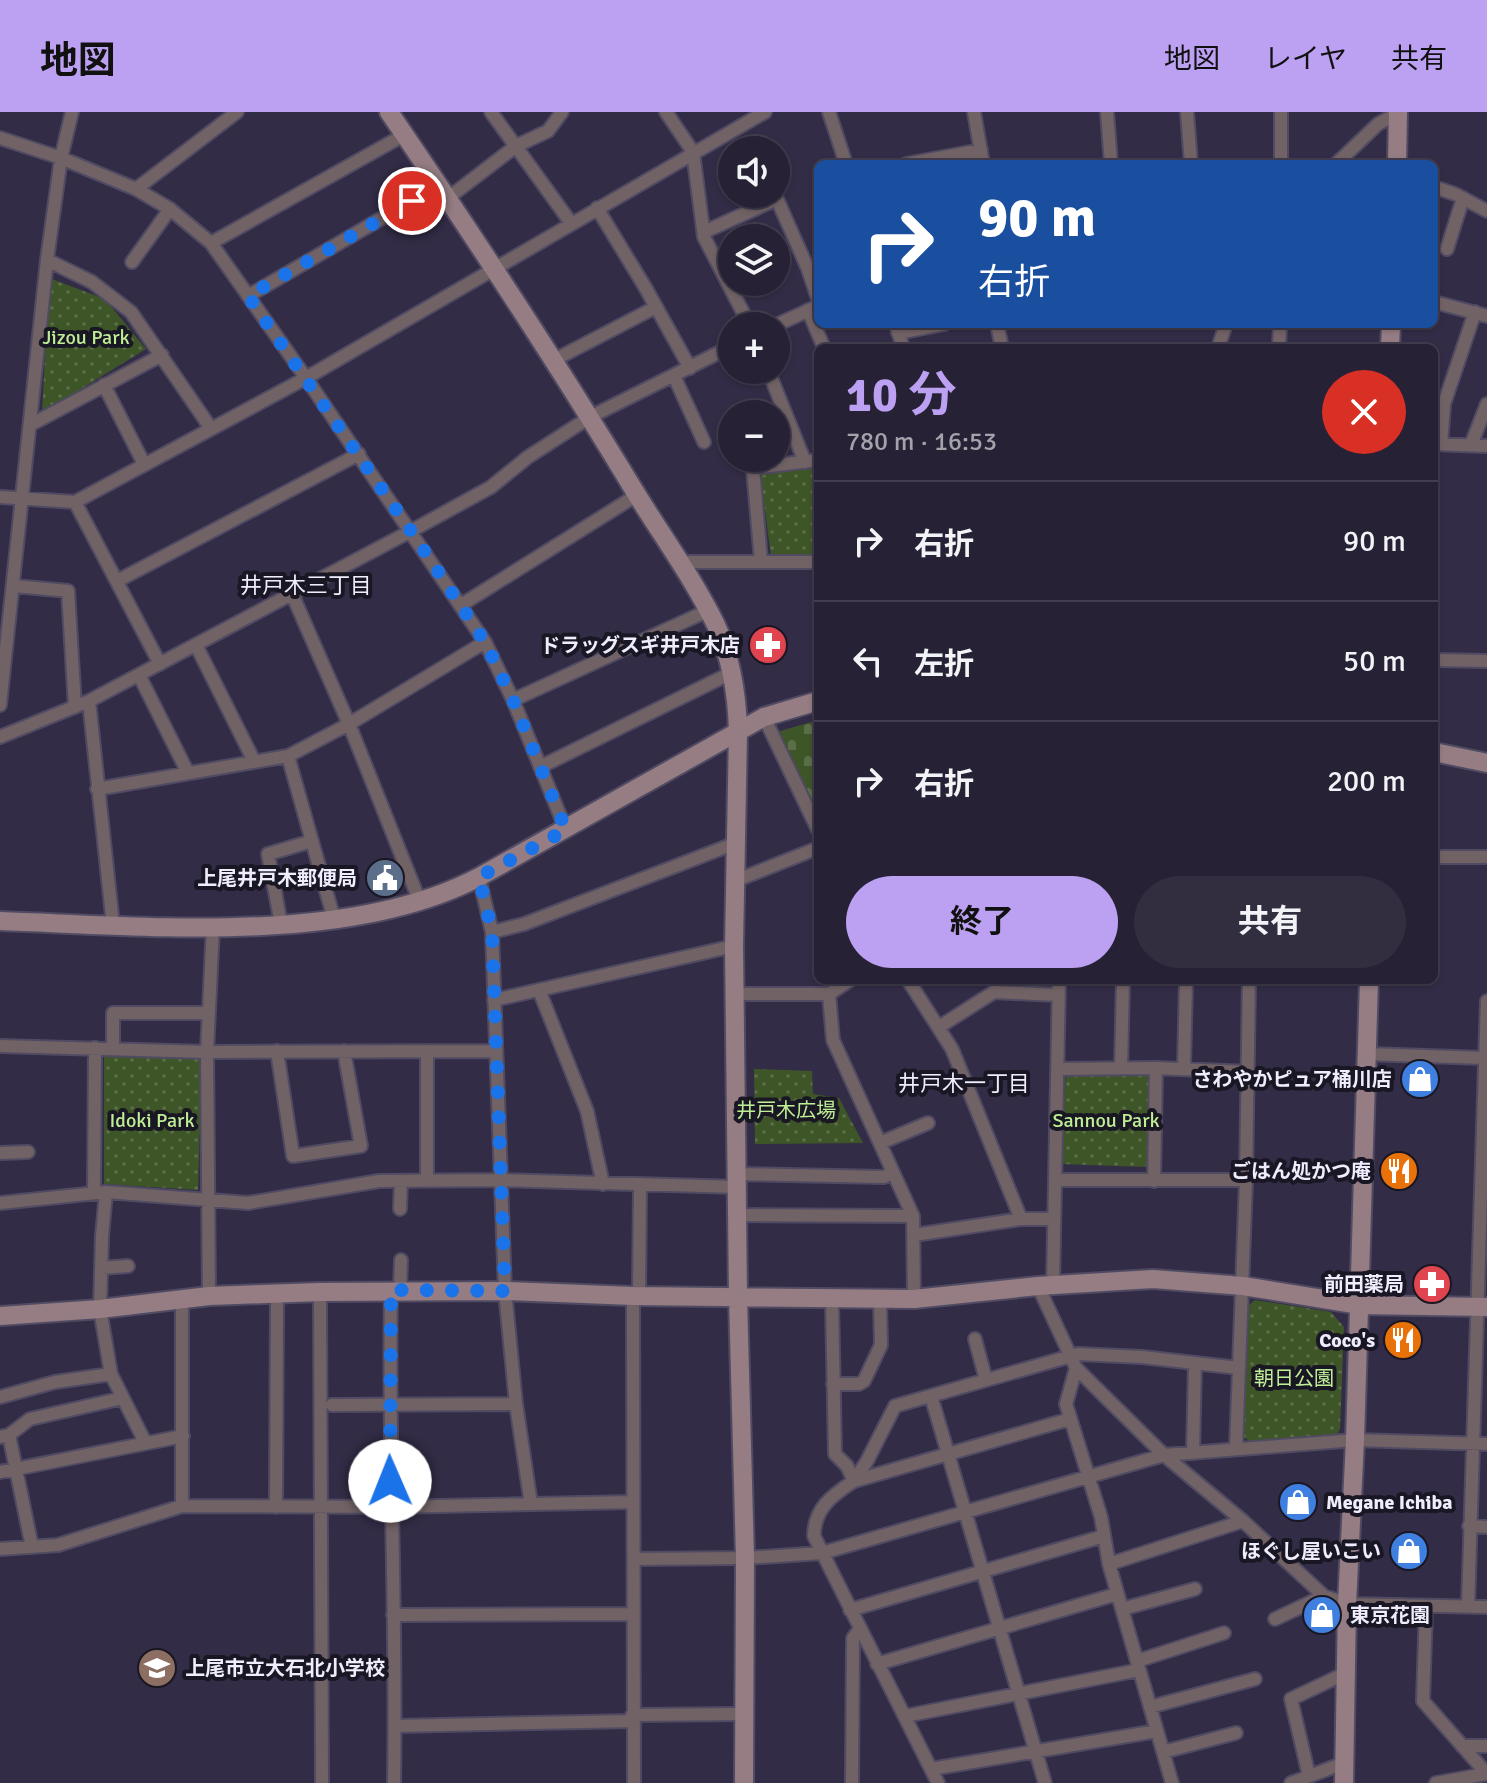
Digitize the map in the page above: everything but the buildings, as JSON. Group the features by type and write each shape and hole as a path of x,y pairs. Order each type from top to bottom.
{"street":[{"path":"0,705 4,638 14,586 47,260 61,158 72,112"},
{"path":"136,189 237,112"},
{"path":"389,112 495,266 590,417 707,611 719,634 731,673 738,707 734,946 745,1558 744,1783"},
{"path":"491,112 571,223"},
{"path":"248,296 548,131 562,112"},
{"path":"666,112 693,152 704,232 743,312"},
{"path":"0,497 75,502 306,378 765,112"},
{"path":"829,112 845,160"},
{"path":"974,112 982,160"},
{"path":"1107,112 1111,160"},
{"path":"1187,112 1191,160"},
{"path":"1281,112 1281,160"},
{"path":"1340,160 1378,124 1398,112"},
{"path":"1397,160 1398,112"},
{"path":"211,243 404,135"},
{"path":"0,138 61,158 136,189 170,209 211,243 359,454 485,642 513,700 566,830"},
{"path":"927,160 981,150"},
{"path":"1438,189 1487,211"},
{"path":"1447,249 1463,198"},
{"path":"704,232 777,199 814,287"},
{"path":"597,208 690,368"},
{"path":"132,262 170,209"},
{"path":"47,260 92,282 131,312 210,427"},
{"path":"1438,303 1481,314 1444,404 1438,444 1487,446"},
{"path":"554,360 656,307"},
{"path":"790,319 813,308"},
{"path":"0,737 89,701 411,531 491,487 528,457 590,417 718,353"},
{"path":"30,425 162,355"},
{"path":"674,376 704,442"},
{"path":"761,561 753,468 812,461 775,384"},
{"path":"104,385 144,464"},
{"path":"1471,445 1487,404"},
{"path":"117,581 359,454"},
{"path":"461,605 637,495"},
{"path":"75,502 160,664"},
{"path":"678,562 814,562"},
{"path":"14,586 68,591 75,707"},
{"path":"292,594 349,724 420,902"},
{"path":"513,700 707,611"},
{"path":"97,789 288,756 349,724 485,642"},
{"path":"196,645 254,761"},
{"path":"1438,660 1487,661"},
{"path":"540,767 731,673"},
{"path":"139,675 188,773"},
{"path":"89,701 113,925"},
{"path":"0,921 113,925 281,924 353,918 420,902 479,877 764,717 814,702"},
{"path":"764,717 814,822"},
{"path":"1438,753 1487,763"},
{"path":"288,756 334,919"},
{"path":"281,924 268,854 312,841"},
{"path":"492,932 524,924 736,843"},
{"path":"737,880 814,850"},
{"path":"1438,857 1487,857"},
{"path":"479,877 492,932 505,1291 516,1404 531,1504"},
{"path":"209,1296 207,1052 213,926"},
{"path":"494,1000 734,946"},
{"path":"735,994 829,994 844,984"},
{"path":"911,984 952,1049 1021,1219"},
{"path":"1058,984 1054,1219 1046,1286 1073,1362 1164,1455 1243,1521 1324,1596 1347,1604 1487,1607"},
{"path":"1121,1068 1123,984"},
{"path":"1184,1069 1186,984"},
{"path":"1236,1449 1246,1180 1249,984"},
{"path":"1344,1783 1347,1604 1360,1305 1369,984"},
{"path":"939,1027 993,986 1057,995"},
{"path":"539,990 587,1111 603,1184"},
{"path":"829,994 833,1040 913,1216 914,1299"},
{"path":"1468,1607 1469,1526 1481,1307 1487,1001"},
{"path":"113,1049 113,1013 209,1013"},
{"path":"0,1046 207,1052 496,1051"},
{"path":"95,1048 100,1309 111,1374 145,1442"},
{"path":"277,1051 293,1156 361,1146 344,1051"},
{"path":"427,1051 427,1181"},
{"path":"1367,1054 1484,1058"},
{"path":"1057,1069 1156,1068 1248,1072"},
{"path":"1154,1181 1156,1068"},
{"path":"880,1143 928,1123"},
{"path":"0,1153 28,1152"},
{"path":"0,1203 100,1192 248,1203 379,1181 502,1180 640,1186 884,1177 893,1172"},
{"path":"1055,1180 1246,1180"},
{"path":"400,1209 401,1181"},
{"path":"634,1783 633,1502 640,1186"},
{"path":"737,1215 913,1216"},
{"path":"914,1235 1021,1219 1054,1219"},
{"path":"394,1783 389,1404 396,1290 401,1260"},
{"path":"101,1268 128,1266"},
{"path":"0,1316 100,1309 209,1296 320,1292 505,1291 880,1300 1153,1279 1243,1286 1360,1305 1481,1307"},
{"path":"320,1292 322,1783"},
{"path":"276,1507 277,1294"},
{"path":"182,1300 182,1506"},
{"path":"832,1300 835,1454 847,1466 854,1481"},
{"path":"833,1384 864,1381 881,1345 880,1300"},
{"path":"975,1339 986,1380"},
{"path":"854,1481 895,1406 986,1380 1116,1356 1239,1368"},
{"path":"1073,1362 1066,1404 1090,1478 1117,1594 1172,1783"},
{"path":"1193,1453 1195,1363"},
{"path":"0,1397 55,1382 111,1374"},
{"path":"931,1396 1045,1783"},
{"path":"32,1547 15,1469 4,1436 30,1419 123,1398"},
{"path":"332,1405 516,1404"},
{"path":"938,1783 822,1553 814,1536 814,1522 831,1496 854,1481 1070,1419"},
{"path":"0,1472 183,1436"},
{"path":"634,1559 745,1558 822,1553 1164,1455 1355,1440 1487,1444"},
{"path":"0,1549 58,1545 182,1506 391,1507 633,1502"},
{"path":"1109,1564 1243,1521"},
{"path":"1469,1526 1487,1527"},
{"path":"850,1610 1104,1536"},
{"path":"1122,1609 1195,1589"},
{"path":"877,1664 1117,1594"},
{"path":"1275,1619 1324,1596"},
{"path":"1426,1606 1423,1701 1487,1774"},
{"path":"393,1615 632,1614"},
{"path":"852,1783 853,1638 859,1630"},
{"path":"905,1716 1138,1666 1224,1633"},
{"path":"1309,1776 1291,1699 1346,1673"},
{"path":"1150,1707 1255,1679"},
{"path":"395,1726 744,1714"},
{"path":"931,1769 1157,1731"},
{"path":"1163,1752 1236,1733"},
{"path":"1462,1746 1487,1746"},
{"path":"1291,1783 1344,1763"},
{"path":"1436,1783 1487,1774"}],"green space":[{"name":"Jizou Park","path":"49,278 105,299 146,349 42,413"},
{"path":"814,466 814,555 771,556 760,473 790,472 790,469"},
{"path":"814,721 814,811 777,732"},
{"name":"Idoki Park","path":"104,1055 202,1055 198,1190 104,1184"},
{"name":"井戸木広場","path":"754,1069 812,1071 813,1094 839,1098 863,1143 755,1144"},
{"name":"Sannou Park","path":"1066,1072 1152,1075 1147,1167 1060,1164"},
{"name":"朝日公園","path":"1255,1300 1331,1312 1344,1327 1340,1429 1336,1436 1250,1442 1244,1437 1249,1305"}],"place":[{"name":"ドラッグスギ井戸木店","path":"768,645"},
{"name":"上尾井戸木郵便局","path":"385,878"},
{"name":"さわやかピュア桶川店","path":"1420,1079"},
{"name":"ごはん処かつ庵","path":"1399,1171"},
{"name":"前田薬局","path":"1432,1284"},
{"name":"Coco's","path":"1403,1340"},
{"name":"Megane Ichiba","path":"1298,1502"},
{"name":"ほぐし屋いこい","path":"1409,1551"},
{"name":"東京花園","path":"1322,1615"},
{"name":"上尾市立大石北小学校","path":"157,1668"}],"district":[{"name":"井戸木三丁目","path":"306,585"},
{"name":"井戸木一丁目","path":"964,1083"}],"route":[{"path":"390,1481 391,1290 505,1291 492,932 479,877 566,830 513,700 485,642 248,296 412,201"}]}
